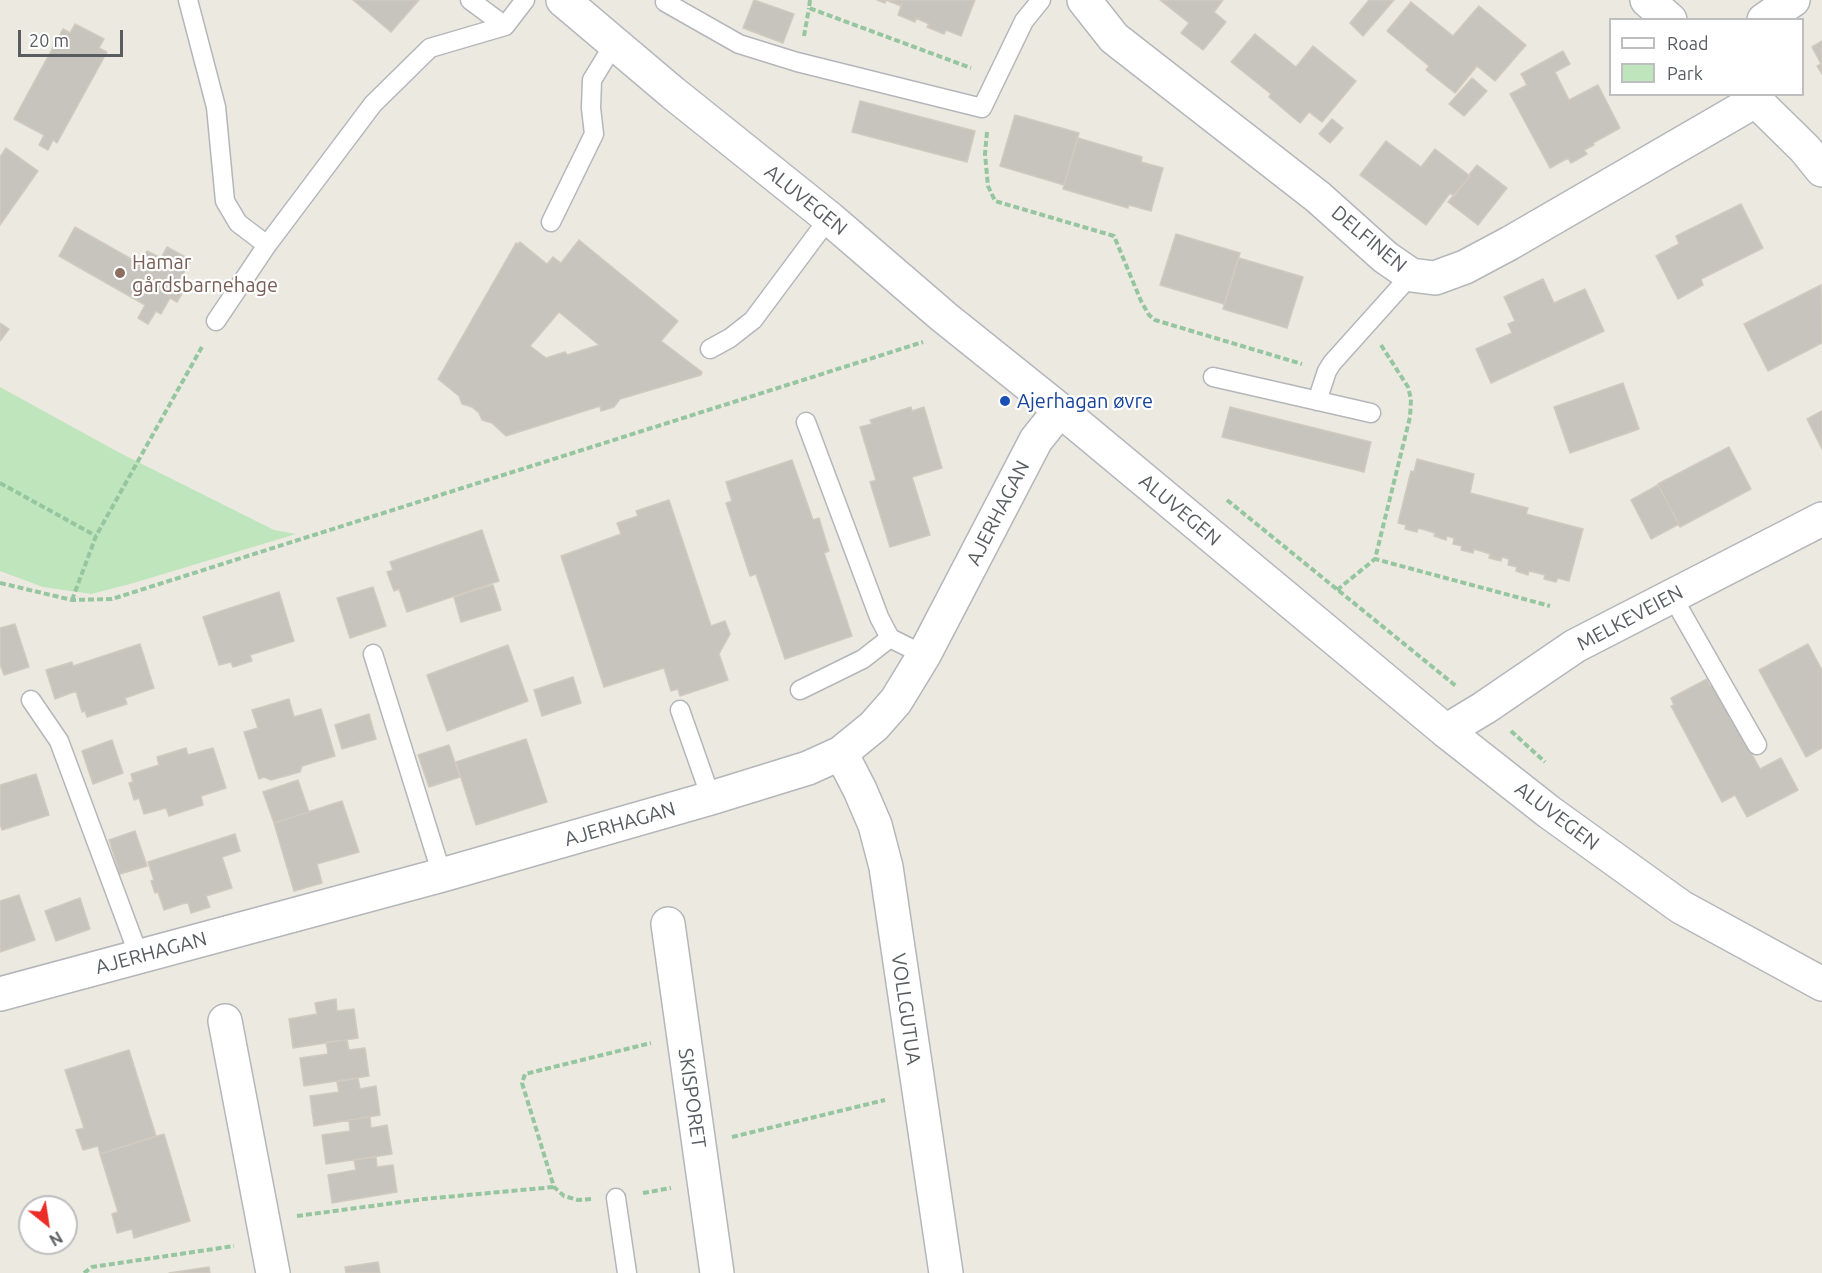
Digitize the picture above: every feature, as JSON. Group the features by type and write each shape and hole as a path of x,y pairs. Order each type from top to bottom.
{"street":[{"name":"ALUVEGEN","path":"563,0 1446,731 1549,812 1681,907 1822,984"},
{"name":"DELFINEN","path":"1084,0 1114,38 1309,189 1385,257 1411,275 1435,278 1465,267 1510,243 1752,98"},
{"path":"1647,0 1668,18"},
{"path":"1767,18 1793,0"},
{"path":"1752,98 1805,149 1822,170"},
{"name":"AJERHAGAN","path":"0,994 442,875 711,798 808,768 841,753 874,726 896,701 924,655 1036,440 1060,410"},
{"name":"MELKEVEIEN","path":"1446,731 1575,646 1822,519"},
{"name":"VOLLGUTUA","path":"841,753 875,825 886,867 945,1273"},
{"name":"SKISPORET","path":"668,924 717,1273"},
{"path":"225,1021 273,1273"}],"lane":[{"path":"188,0 216,107 225,201 238,223 267,245"},
{"path":"470,0 505,26"},
{"path":"216,321 267,245 373,104 430,48 505,26 525,0"},
{"path":"665,2 739,44 796,62 982,108 1024,21 1041,0"},
{"path":"551,222 594,134 591,108 592,80 614,44"},
{"path":"710,349 730,338 753,320 829,218"},
{"path":"1317,401 1332,363 1411,275"},
{"path":"1213,377 1371,413"},
{"path":"806,422 879,617 890,638 924,655"},
{"path":"1672,596 1757,745"},
{"path":"800,690 863,659 890,638"},
{"path":"373,654 442,875"},
{"path":"31,700 58,741 139,956"},
{"path":"680,710 711,798"},
{"path":"616,1198 627,1273"}],"path":[{"path":"810,0 810,8 997,77"},
{"path":"982,108 988,129 985,154 988,186 994,201 1114,236 1141,301 1149,315 1155,320 1328,371"},
{"path":"72,600 96,536 216,321"},
{"path":"1337,590 1375,559 1410,417 1411,399 1408,387 1368,325"},
{"path":"1219,348 1221,340"},
{"path":"0,583 72,600 112,599 924,342"},
{"path":"0,483 96,536"},
{"path":"1226,499 1484,708 1550,766"},
{"path":"1375,559 1550,606"},
{"path":"683,1035 525,1074 522,1083 554,1187 564,1196 578,1200 616,1198 704,1183"},
{"path":"699,1145 919,1091"},
{"path":"84,1273 92,1267 424,1199 554,1187"}],"green space":[{"path":"0,387 118,452 274,530 296,534 91,594 43,587 0,571"}],"building":[{"path":"353,0 419,0 391,32"},
{"path":"754,0 794,14 783,43 743,28"},
{"path":"886,0 903,0 901,6"},
{"path":"903,0 975,0 961,36 946,30 944,34 927,27 929,24 916,18 915,22 898,15"},
{"path":"1160,0 1223,0 1214,12 1226,22 1203,50 1181,33 1189,23"},
{"path":"1369,0 1394,0 1363,36 1350,23"},
{"path":"1411,2 1453,36 1479,6 1526,45 1495,81 1477,66 1455,93 1426,70 1429,66 1387,31"},
{"path":"75,24 104,39 99,48 107,52 57,143 53,140 48,150 39,145 44,135 14,119 63,29 70,33"},
{"path":"1255,34 1296,67 1313,46 1356,81 1322,122 1309,112 1300,123 1269,97 1271,94 1231,62"},
{"path":"1822,41 1822,74 1817,66 1821,64 1812,47"},
{"path":"1563,51 1570,64 1555,72 1569,100 1598,85 1620,128 1584,150 1587,154 1571,163 1568,158 1550,168 1510,94 1527,85 1521,74"},
{"path":"1472,78 1487,91 1464,116 1449,104"},
{"path":"860,101 975,131 967,162 852,132"},
{"path":"1015,115 1079,133 1064,185 1000,166"},
{"path":"1332,119 1343,128 1330,143 1319,134"},
{"path":"1078,138 1142,157 1141,162 1163,168 1151,211 1129,205 1128,208 1063,189"},
{"path":"1386,141 1421,167 1435,149 1470,176 1454,196 1450,193 1426,225 1360,175"},
{"path":"6,148 38,171 0,225 0,157"},
{"path":"1477,165 1507,188 1478,225 1448,202"},
{"path":"1741,204 1763,248 1701,279 1703,285 1678,299 1656,256 1679,244 1676,236"},
{"path":"75,227 140,264 147,251 161,258 167,247 191,260 180,279 188,283 177,302 170,298 161,314 156,311 148,324 138,318 145,305 59,256"},
{"path":"1176,234 1240,253 1224,304 1160,285"},
{"path":"579,240 678,321 661,341 702,372 701,375 620,399 614,407 601,411 600,406 506,436 492,423 482,420 479,413 472,407 462,404 459,396 438,379 516,243 520,242 547,264 553,257 561,263","holes":["559,312 599,345 567,355 565,352 546,358 530,346"]},
{"path":"1239,258 1303,277 1287,328 1223,309"},
{"path":"1543,279 1554,303 1585,289 1604,331 1491,383 1476,349 1512,333 1508,324 1515,321 1504,297"},
{"path":"1821,285 1822,343 1768,371 1744,324"},
{"path":"0,323 9,329 0,341"},
{"path":"1623,383 1639,429 1570,453 1554,407"},
{"path":"911,407 912,411 924,407 942,468 912,477 930,535 890,547 870,482 876,480 860,427 872,424 870,420"},
{"path":"1230,407 1371,442 1364,472 1222,437"},
{"path":"1822,411 1822,449 1807,419"},
{"path":"1729,447 1751,489 1680,527 1658,484"},
{"path":"1417,459 1474,474 1470,493 1528,508 1526,514 1583,529 1569,581 1558,578 1556,582 1544,579 1545,575 1529,571 1528,575 1516,571 1517,567 1508,565 1509,559 1502,557 1501,561 1489,558 1490,554 1474,549 1473,553 1461,550 1462,546 1453,544 1454,538 1447,536 1446,540 1434,536 1435,533 1418,528 1417,532 1405,529 1406,525 1398,523 1411,471 1414,472"},
{"path":"792,460 813,520 819,518 829,551 824,553 852,636 785,659 756,574 750,576 726,503 732,501 726,482"},
{"path":"1658,485 1679,524 1651,539 1631,500"},
{"path":"669,500 711,626 725,621 730,634 719,654 728,680 680,696 678,689 671,691 664,668 604,687 561,556 621,534 617,523 638,516 636,511"},
{"path":"482,530 499,581 407,612 399,589 394,591 387,572 393,570 390,562"},
{"path":"493,585 501,610 461,622 454,597"},
{"path":"373,587 386,626 350,638 337,598"},
{"path":"279,592 294,641 250,655 252,661 233,667 231,662 219,665 203,617"},
{"path":"15,624 29,667 4,675 0,664 0,628"},
{"path":"140,644 154,688 125,698 127,704 87,717 85,711 82,712 76,691 55,699 46,670 72,662 73,666"},
{"path":"1808,644 1822,670 1822,748 1806,757 1759,670"},
{"path":"508,645 528,701 447,731 427,675"},
{"path":"573,677 581,703 542,716 534,690"},
{"path":"1707,679 1710,686 1714,684 1760,769 1781,758 1798,790 1747,817 1735,795 1722,802 1671,706 1674,705 1671,698"},
{"path":"289,699 294,717 321,709 335,756 302,766 300,772 271,780 264,777 259,779 244,732 258,728 252,710"},
{"path":"369,714 376,739 342,749 335,725"},
{"path":"526,739 547,802 476,825 456,762"},
{"path":"112,740 123,773 93,784 82,751"},
{"path":"449,745 460,777 429,787 418,755"},
{"path":"186,748 188,755 213,748 226,788 201,796 203,805 169,816 166,808 144,814 139,798 134,800 129,783 133,782 131,774 159,765 157,757"},
{"path":"36,774 49,815 2,830 0,785"},
{"path":"298,780 309,812 274,823 263,792"},
{"path":"342,801 359,852 317,864 322,883 294,891 274,823"},
{"path":"135,831 147,866 120,874 109,840"},
{"path":"235,834 240,851 222,857 232,888 206,896 210,907 191,913 188,902 164,910 158,892 155,893 151,881 154,880 148,862"},
{"path":"19,895 35,940 0,952 0,901"},
{"path":"80,898 90,929 56,941 45,911"},
{"path":"336,999 337,1011 354,1009 358,1038 293,1048 289,1019 317,1014 315,1003"},
{"path":"347,1040 349,1050 365,1048 369,1076 304,1086 300,1058 328,1054 326,1042"},
{"path":"129,1050 156,1136 100,1154 98,1146 83,1150 76,1130 84,1128 65,1070"},
{"path":"358,1078 360,1089 376,1086 380,1115 314,1126 310,1096 339,1092 337,1082"},
{"path":"370,1117 371,1128 387,1125 392,1154 326,1164 322,1135 350,1131 349,1120"},
{"path":"164,1134 190,1221 134,1238 132,1229 117,1233 112,1214 118,1212 100,1154"},
{"path":"376,1157 377,1167 393,1165 397,1192 332,1203 328,1175 356,1170 354,1160"},
{"path":"378,1262 380,1273 346,1273 345,1267"},
{"path":"209,1267 210,1273 169,1273"}],"place":[{"name":"Hamar gårdsbarnehage","path":"120,273"},
{"name":"Ajerhagan øvre","path":"1005,401"}]}
